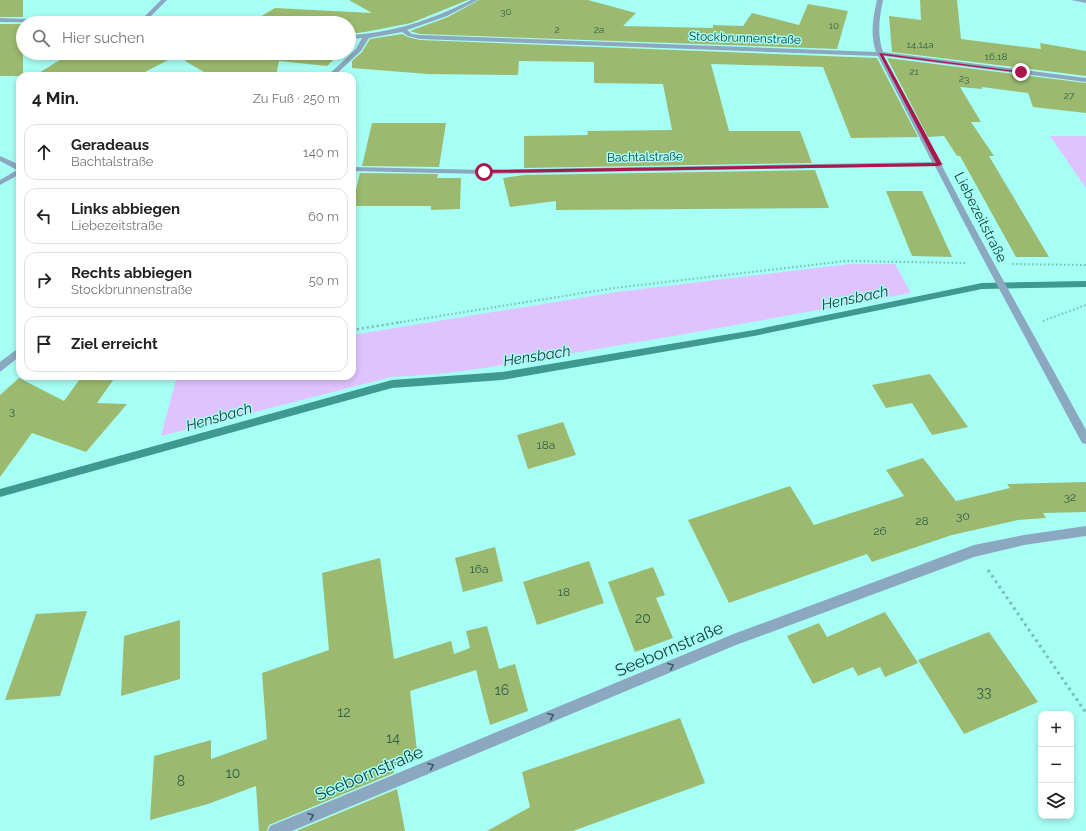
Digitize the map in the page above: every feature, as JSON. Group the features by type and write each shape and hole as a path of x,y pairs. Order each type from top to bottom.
{"street":[{"path":"148,16 164,0"},
{"path":"356,37 366,37 404,31 447,14 475,0"},
{"name":"Liebezeitstraße","path":"880,0 875,23 874,39 880,54 939,164 989,264 1025,326 1086,440"},
{"path":"1074,0 1086,1"},
{"path":"0,20 16,21"},
{"name":"Stockbrunnenstraße","path":"404,31 410,35 420,37 880,54 1086,80"},
{"path":"356,52 366,37"},
{"path":"334,72 347,60"},
{"path":"0,158 16,166"},
{"name":"Bachtalstraße","path":"356,169 484,172 939,164"},
{"path":"0,183 16,173"},
{"path":"0,368 16,354"},
{"name":"Seebornstraße","path":"275,831 736,639 974,550 1024,540 1086,531"}],"path":[{"path":"356,329 614,288 846,261 952,262"},
{"path":"989,264 1086,266"},
{"path":"1025,326 1057,317 1086,305"},
{"path":"974,550 1086,713"}],"shaded area":[{"path":"1050,136 1086,136 1086,188"},
{"path":"850,264 895,264 911,293 517,363 416,376 391,377 161,436 176,380 356,380 356,334 617,292"}],"building":[{"path":"0,0 23,0 23,16 0,17"},
{"path":"349,0 468,0 411,23 356,33 356,16 262,16 275,8 372,13"},
{"path":"479,0 588,0 636,13 623,26 713,28 713,25 743,26 752,13 799,25 808,4 848,11 837,49 420,34 410,31 448,17"},
{"path":"920,0 957,0 961,39 1041,49 1040,43 1086,51 1086,76 892,52 889,16 921,20"},
{"path":"0,24 16,24 16,60 23,60 23,72 16,72 16,76 0,76"},
{"path":"402,34 420,40 877,58 918,137 851,138 823,67 711,64 729,131 800,131 812,163 524,168 524,136 588,135 587,131 672,130 663,84 594,83 594,62 519,61 518,75 428,74 352,68 352,61 356,60 356,57 362,52 370,39"},
{"path":"887,58 1086,83 1086,113 1033,107 1028,93 982,87 982,89 960,87 981,122 971,122 994,156 989,156 1049,257 1016,257 960,156 957,156 944,136 928,137"},
{"path":"60,60 168,60 145,72 40,72"},
{"path":"333,60 327,66 279,61 277,72 204,72 185,61"},
{"path":"372,123 446,123 439,167 362,166"},
{"path":"815,170 829,208 556,210 556,201 510,207 503,178 524,175"},
{"path":"360,173 438,174 437,178 461,178 460,209 431,210 431,206 356,206 356,190"},
{"path":"886,191 922,191 952,257 912,256"},
{"path":"930,374 968,427 932,435 912,403 886,408 872,385"},
{"path":"17,380 23,380 64,401 79,380 113,380 97,403 127,404 86,452 32,433 0,477 0,395"},
{"path":"563,422 576,455 528,469 517,435"},
{"path":"923,458 956,501 1010,488 1007,484 1086,482 1086,512 1043,513 1046,518 1018,520 952,535 872,562 867,554 729,603 688,520 790,486 814,525 904,496 886,470"},
{"path":"495,547 503,581 463,592 455,558"},
{"path":"380,558 394,659 451,641 454,654 470,648 466,631 487,626 499,669 515,664 528,711 490,725 476,670 410,691 418,759 393,766 394,773 269,825 267,831 259,831 256,786 208,804 150,820 154,756 211,740 211,759 267,739 262,673 329,650 322,573"},
{"path":"589,561 604,603 537,625 523,582"},
{"path":"653,567 665,595 656,598 673,638 635,652 608,582"},
{"path":"87,611 60,696 5,700 36,614"},
{"path":"885,612 918,663 885,677 880,667 858,676 853,667 813,684 787,636 819,623 827,637"},
{"path":"180,620 180,679 121,696 124,636"},
{"path":"989,632 1038,702 964,734 918,660"},
{"path":"680,718 705,783 573,831 487,831 530,807 522,772"},
{"path":"397,789 405,831 296,831"}],"waterway":[{"name":"Hensbach","path":"0,493 392,384 502,376 754,333 982,286 1086,284"}],"route":[{"path":"484,172 939,164 880,54 1021,72"}]}
